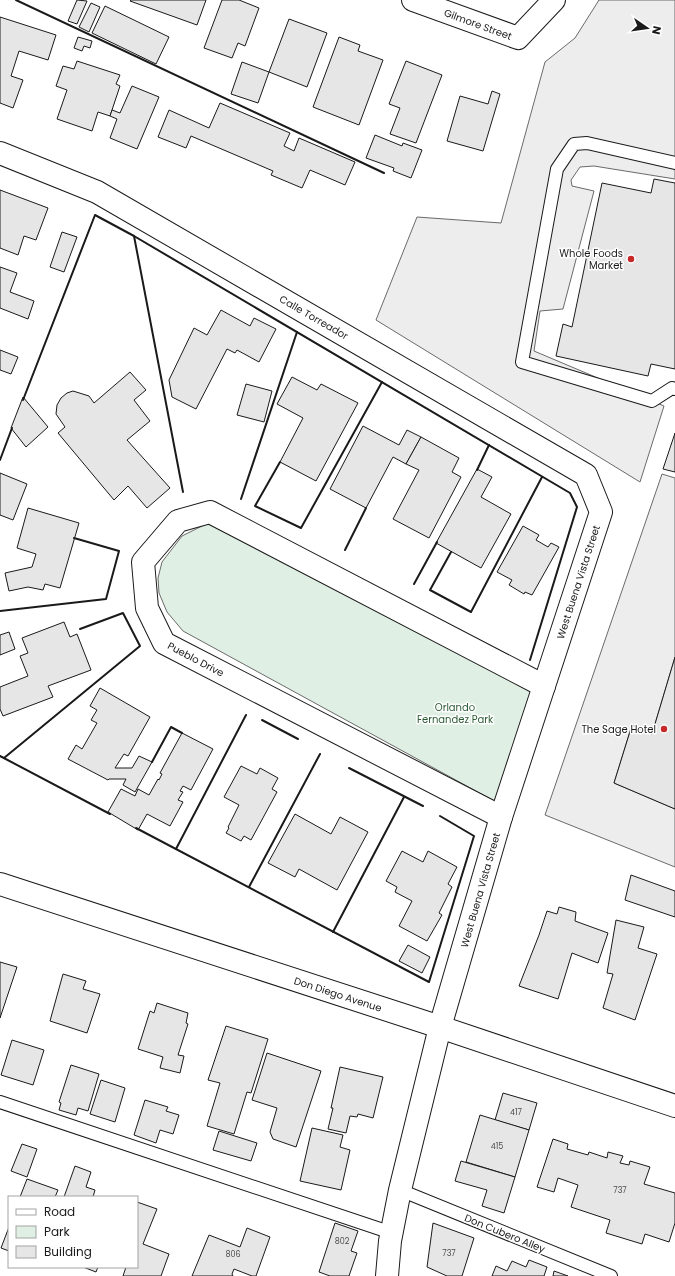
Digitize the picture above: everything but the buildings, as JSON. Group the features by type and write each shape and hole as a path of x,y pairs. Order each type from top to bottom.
{"street":[{"name":"Gilmore Street","path":"413,0 518,38 554,0"},
{"name":"Calle Torreador","path":"0,153 98,192 586,475 602,512"},
{"name":"Pueblo Drive","path":"501,817 164,643 147,608 143,562 178,521 210,512 544,686"},
{"name":"West Buena Vista Street","path":"387,1276 392,1233 400,1190 440,1028 501,817 602,512"},
{"name":"Don Diego Avenue","path":"0,884 675,1106"}],"lane":[{"path":"675,163 587,144 574,144 557,169 522,362 652,401 672,388 675,389"},
{"path":"0,1102 392,1233"},
{"name":"Don Cubero Alley","path":"400,1190 611,1276"}],"green space":[{"name":"Orlando Fernandez Park","path":"212,521 534,689 496,802 183,631 167,612 159,593 158,578 162,562 182,536"}],"shaded area":[{"path":"599,0 675,0 675,179 594,166 580,167 571,180 572,186 594,191 563,309 540,311 534,351 664,406 640,482 376,320 417,217 501,223 545,62 575,38"},
{"path":"662,474 675,478 675,657 652,734 632,725 614,783 675,809 675,867 545,815"}],"wall":[{"path":"16,0 384,173"},
{"path":"23,400 95,215 134,236 183,492"},
{"path":"134,236 570,493 577,507 530,660"},
{"path":"241,499 297,332"},
{"path":"280,462 255,506 301,528 382,382"},
{"path":"0,460 12,428"},
{"path":"477,470 489,445"},
{"path":"451,552 430,590 471,612 542,477"},
{"path":"345,550 366,508"},
{"path":"0,611 106,599 119,551 74,538"},
{"path":"414,584 437,542"},
{"path":"4,758 140,646 123,613 80,629"},
{"path":"176,849 246,715"},
{"path":"262,720 298,739"},
{"path":"152,762 171,727 182,733"},
{"path":"249,887 320,754"},
{"path":"0,756 110,814"},
{"path":"349,768 423,806"},
{"path":"333,932 404,797"},
{"path":"136,828 429,982 474,836 440,816"}],"place":[{"name":"Whole Foods Market","path":"631,259"},
{"name":"The Sage Hotel","path":"664,729"}]}
